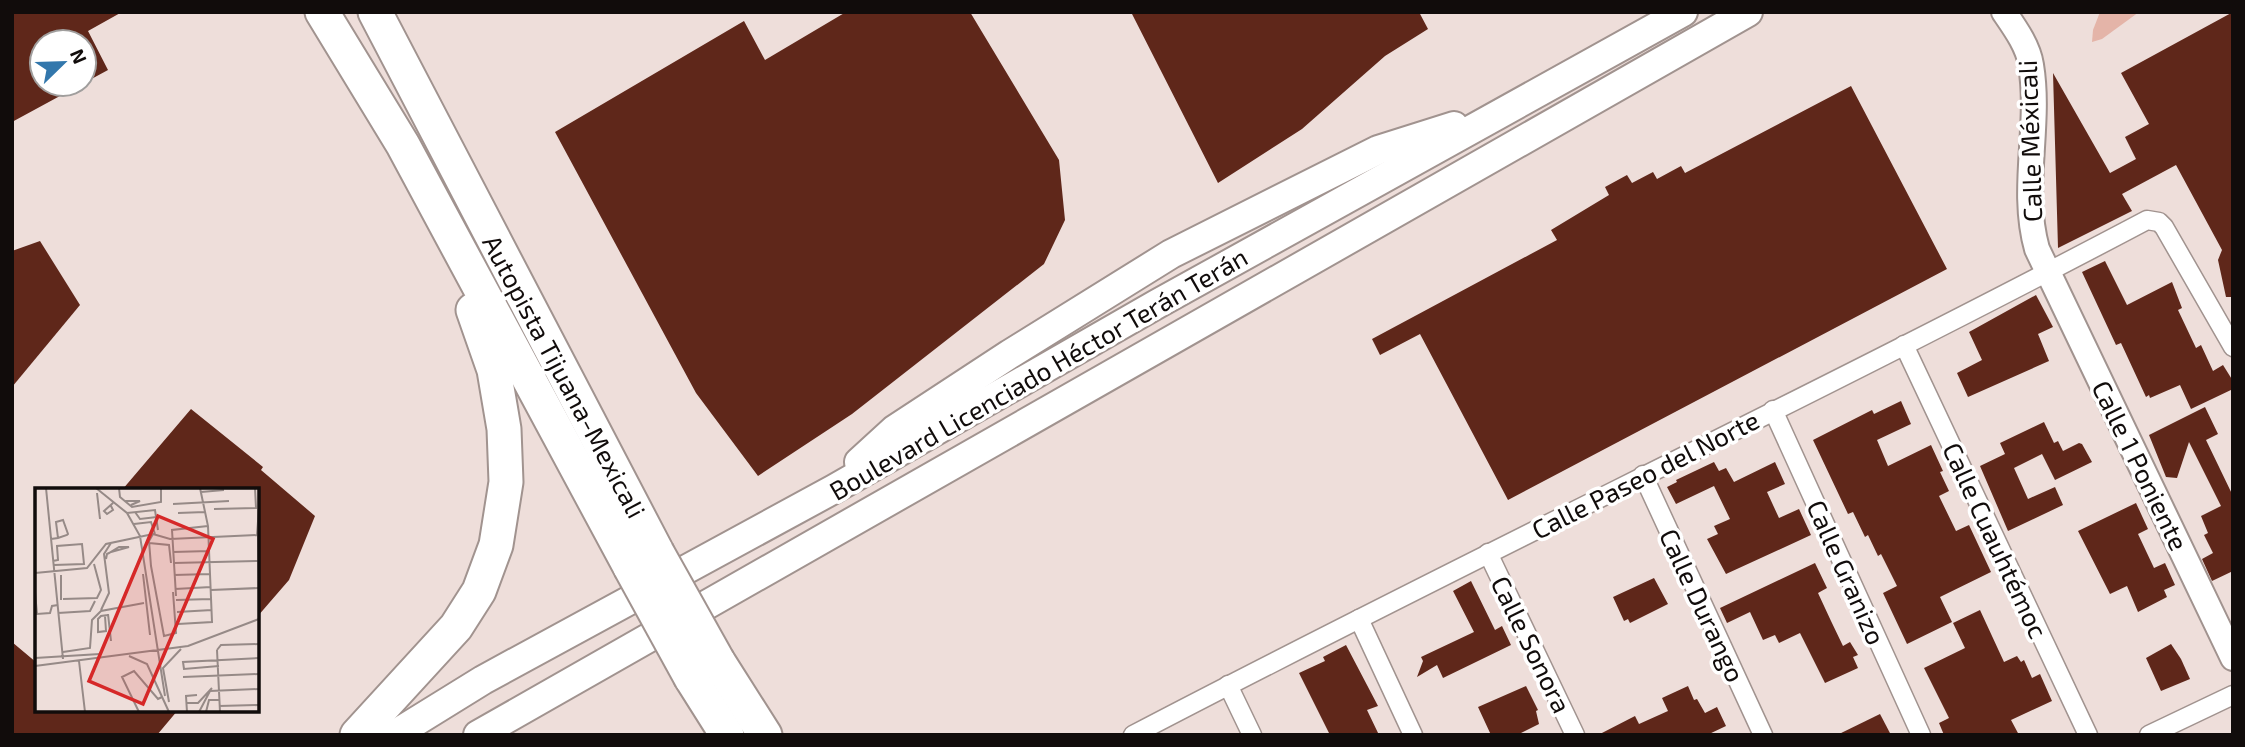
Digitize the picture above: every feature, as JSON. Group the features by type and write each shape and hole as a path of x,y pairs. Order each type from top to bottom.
{"highway":[{"path":"322,12 382,110 442,218 494,370 504,429 506,482 503,508 496,545 479,591 456,627 357,735"},
{"name":"Autopista Tijuana-Mexicali","path":"375,12 643,559"},
{"name":"Autopista Tijuana-Mexicali","path":"442,218 643,559 704,670 727,735"},
{"name":"Autopista Tijuana-Mexicali","path":"704,670 765,735"}],"main road":[{"name":"Boulevard Licenciado Héctor Terán Terán","path":"394,735 483,680 834,489 1157,304 1683,12"},
{"name":"Boulevard Licenciado Héctor Terán Terán","path":"478,735 1748,12"},
{"name":"Calle Méxicali","path":"2004,12 2024,43 2031,64 2033,128 2030,192 2033,235 2049,272"},
{"path":"834,489 894,430 1171,254 1378,150 1507,110"},
{"name":"Calle 1 Poniente","path":"2049,272 2233,658"}],"street":[{"name":"Calle Paseo del Norte","path":"1133,735 2147,220 2159,222 2233,347"},
{"name":"Calle Cuauhtémoc","path":"1904,345 2088,735"},
{"name":"Calle Granizo","path":"1773,410 1921,735"},
{"name":"Calle Durango","path":"1643,475 1763,735"},
{"name":"Calle Sonora","path":"1488,553 1575,735"},
{"path":"1359,619 1413,735"},
{"path":"1228,685 1252,735"},
{"path":"2148,735 2233,695"}],"shaded area":[{"path":"2100,12 2139,12 2102,39 2092,42 2093,30"}],"building":[{"path":"12,12 122,12 93,28 28,28 28,98 56,98 12,122"},
{"path":"846,12 970,12 1059,160 1065,220 1044,264 852,414 758,476 696,393 555,132 744,21 765,60"},
{"path":"1131,12 1419,12 1428,29 1385,56 1302,129 1218,183"},
{"path":"2233,12 2233,297 2226,297 2218,260 2222,250 2176,165 2122,194 2132,211 2058,248 2053,73 2110,173 2136,159 2125,137 2149,124 2121,73"},
{"path":"98,50 108,70 98,75"},
{"path":"1851,86 1947,269 1508,500 1420,334 1380,355 1372,339 1557,240 1551,230 1609,195 1605,187 1627,175 1632,183 1653,172 1657,179 1681,166 1685,173"},
{"path":"40,241 80,305 12,387 12,251"},
{"path":"2105,261 2127,305 2172,282 2182,308 2178,310 2196,348 2201,345 2213,371 2223,365 2233,381 2233,389 2191,409 2180,385 2150,398 2149,395 2146,397 2121,343 2116,345 2082,272"},
{"path":"2036,295 2053,327 2038,334 2049,361 1968,397 1957,373 1982,360 1969,332"},
{"path":"1901,401 1911,424 1877,440 1888,466 1931,445 1949,491 1939,496 1956,531 1969,525 1991,572 1940,597 1952,622 1907,644 1883,593 1897,586 1881,554 1878,556 1868,535 1865,537 1853,512 1848,514 1813,440 1872,410 1874,414"},
{"path":"2205,407 2218,434 2206,440 2233,496 2233,571 2212,581 2202,559 2213,553 2204,535 2208,533 2201,516 2221,506 2189,442 2177,478 2166,477 2149,435"},
{"path":"191,409 263,467 261,470 315,516 289,580 259,615 259,488 124,488"},
{"path":"2044,422 2054,443 2058,441 2063,451 2082,444 2092,462 2055,480 2042,454 2014,468 2028,499 2055,487 2063,505 2008,531 1980,466 2005,454 2000,443"},
{"path":"1714,462 1719,471 1726,468 1734,482 1775,462 1785,484 1767,492 1779,518 1799,509 1811,535 1726,574 1707,539 1718,534 1714,526 1730,519 1714,486 1676,504 1667,487"},
{"path":"2136,503 2148,529 2138,534 2154,568 2165,563 2175,585 2164,590 2167,597 2138,612 2127,586 2110,594 2078,531"},
{"path":"1815,563 1827,588 1818,593 1831,621 1843,646 1850,642 1858,655 1853,657 1858,668 1825,683 1800,633 1779,643 1775,635 1763,640 1750,612 1727,623 1720,608"},
{"path":"1654,578 1668,604 1630,623 1628,619 1624,621 1613,597"},
{"path":"1471,581 1495,630 1502,626 1511,645 1443,678 1437,665 1417,677 1423,661 1421,657 1474,632 1453,591"},
{"path":"1980,610 2004,662 2017,656 2021,662 2024,660 2032,678 2040,674 2052,701 2011,720 2019,735 1944,735 1939,723 1949,718 1924,668 1965,648 1953,623"},
{"path":"12,642 35,661 35,712 176,712 157,735 12,735"},
{"path":"2171,644 2190,679 2161,691 2146,658"},
{"path":"1346,645 1378,706 1367,710 1379,735 1330,735 1299,673 1325,661 1323,657"},
{"path":"1526,686 1538,710 1539,724 1517,735 1491,735 1478,707"},
{"path":"1688,686 1694,700 1697,699 1705,713 1717,707 1726,726 1707,735 1598,735 1635,716 1639,724 1668,711 1662,698"},
{"path":"1880,714 1891,735 1837,735"}]}
